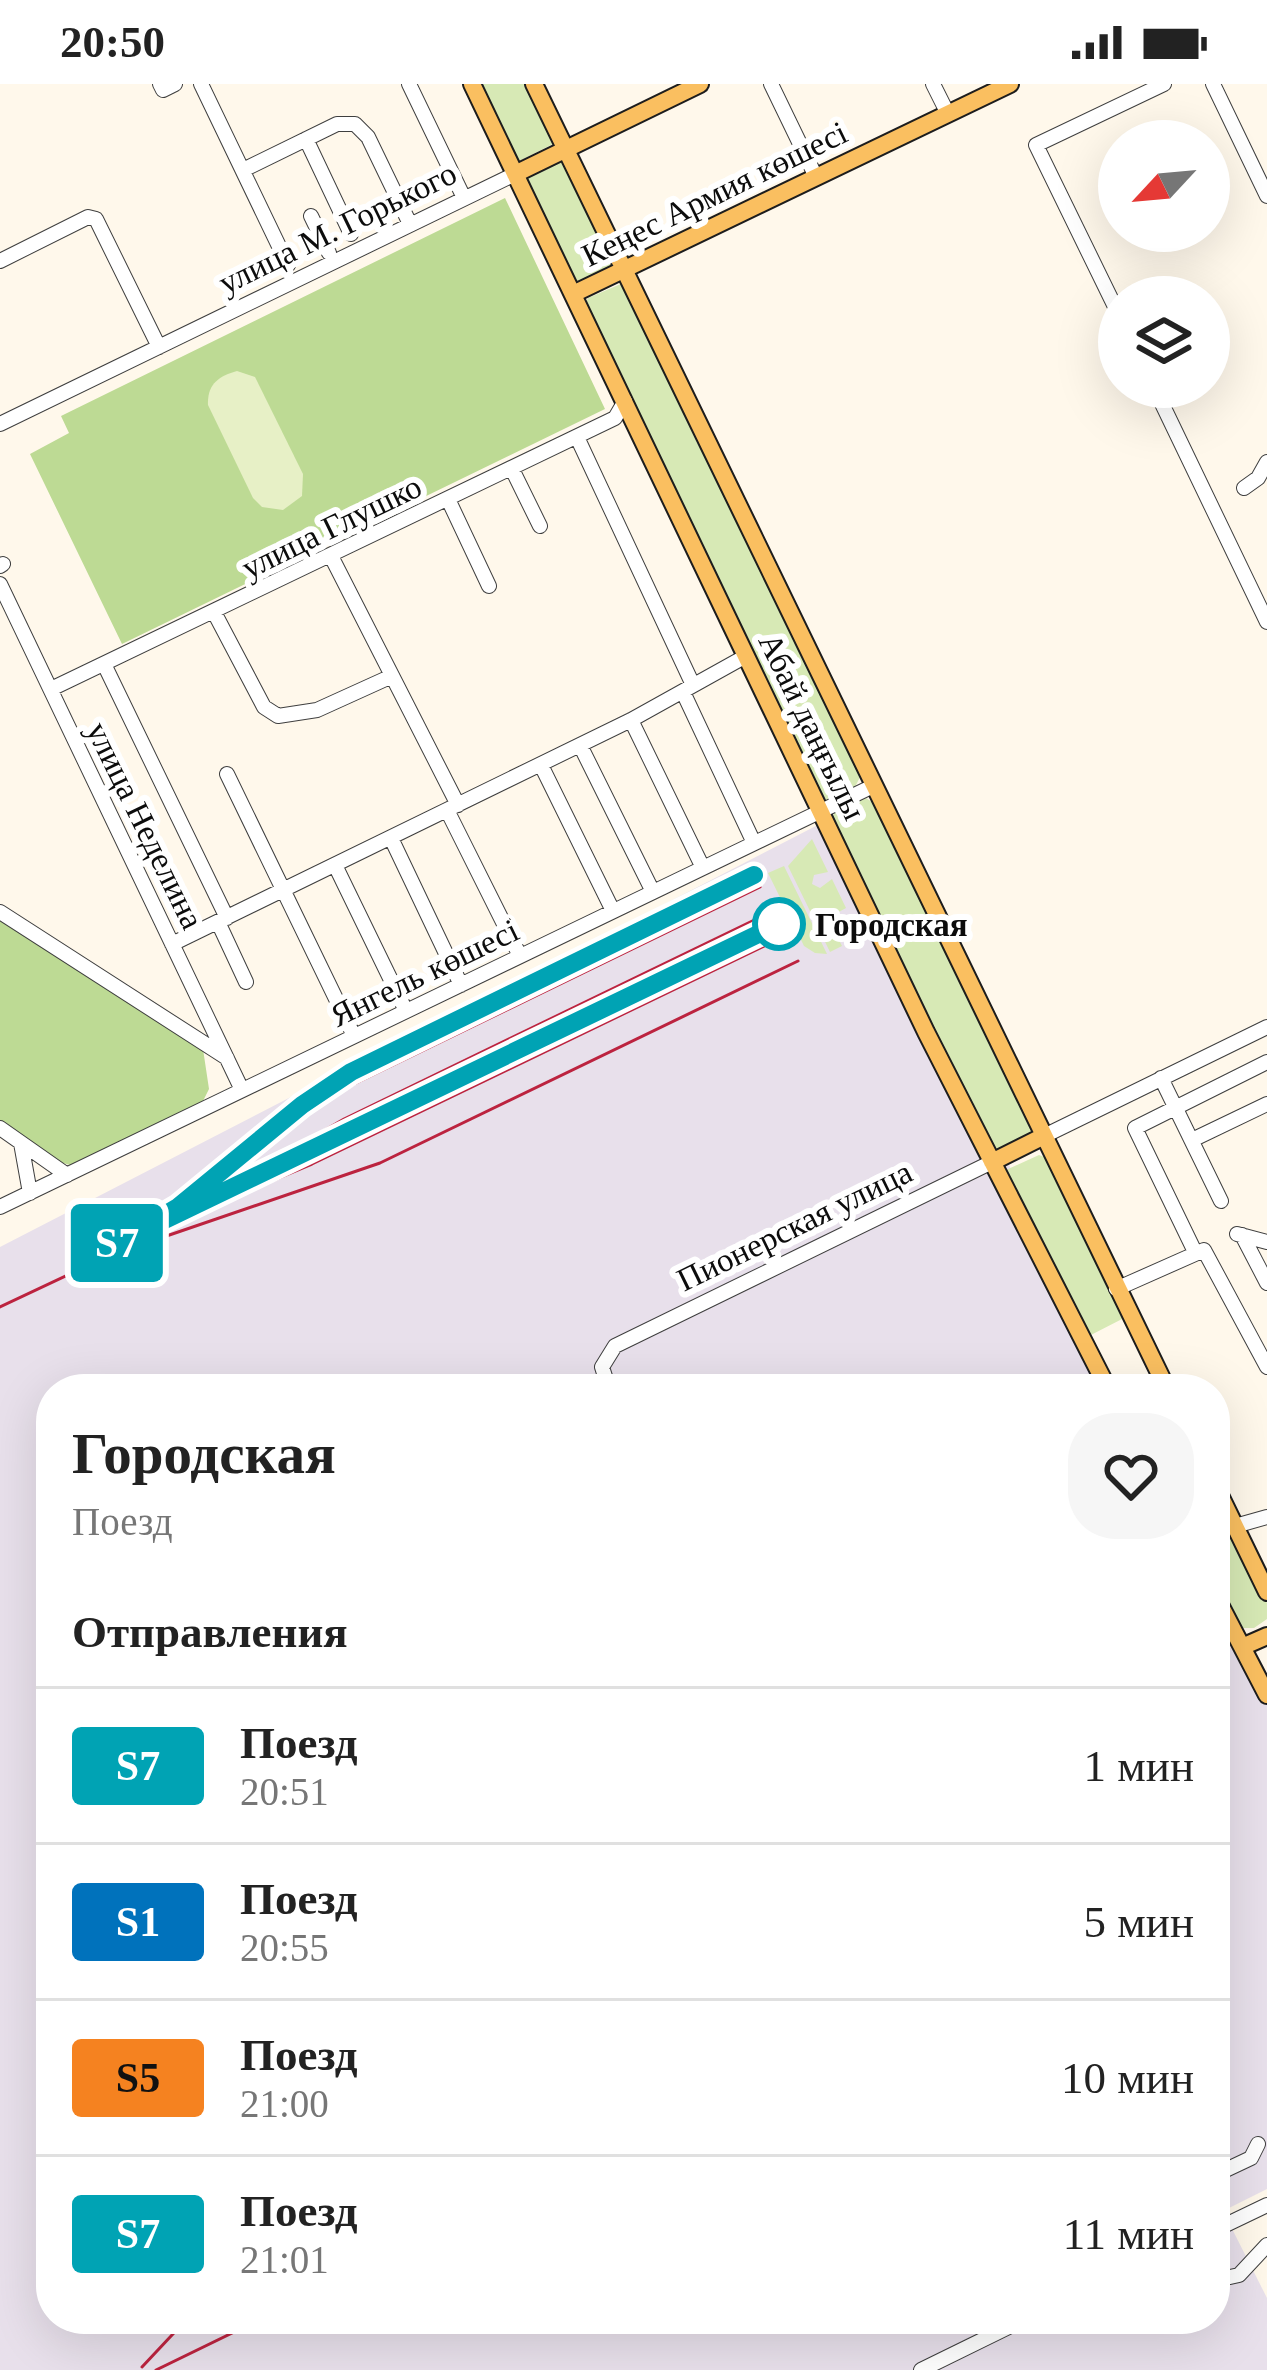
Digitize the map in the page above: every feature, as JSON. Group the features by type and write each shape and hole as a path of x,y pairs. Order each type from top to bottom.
{"main road":[{"name":"Абай даңғылы","path":"472,84 820,811 1100,1374"},
{"name":"Абай даңғылы","path":"534,84 1159,1374"},
{"name":"улица М. Горького","path":"515,174 700,84"},
{"name":"Кеңес Армия көшесі","path":"573,294 1010,84"},
{"name":"Пионерская улица","path":"992,1162 1042,1137"},
{"path":"1230,1516 1267,1592"},
{"path":"1230,1634 1267,1695"},
{"path":"1236,1650 1267,1636"}],"street":[{"path":"160,84 163,90 175,84"},
{"path":"202,84 288,265"},
{"path":"410,84 464,198"},
{"path":"771,84 816,178"},
{"path":"933,84 948,114"},
{"path":"1100,276 1036,146 1164,84"},
{"path":"1213,84 1267,196"},
{"path":"243,170 337,124 355,124 410,224"},
{"path":"306,139 351,234"},
{"name":"улица М. Горького","path":"0,424 515,174"},
{"path":"311,216 329,254"},
{"path":"0,261 88,217 96,219 159,347"},
{"name":"улица Глушко","path":"51,689 615,418 625,401"},
{"path":"1164,408 1267,622"},
{"path":"577,437 754,843"},
{"path":"1244,488 1258,478 1267,462"},
{"path":"512,469 540,526"},
{"path":"448,500 489,586"},
{"path":"331,556 392,676 520,956"},
{"name":"улица Неделина","path":"0,584 242,1090"},
{"path":"214,612 264,707 278,716 317,710 392,676"},
{"path":"172,944 632,720 746,656"},
{"path":"104,664 223,920 246,982"},
{"path":"632,720 704,868"},
{"path":"580,745 652,892"},
{"path":"541,765 613,911"},
{"path":"226,775 353,1036"},
{"name":"Янгель көшесі","path":"0,1207 872,787"},
{"path":"391,838 461,985"},
{"path":"335,865 406,1011"},
{"path":"0,912 227,1058"},
{"path":"1042,1137 1267,1027"},
{"path":"1195,1252 1136,1128 1266,1066 1248,1036"},
{"path":"1161,1078 1222,1201"},
{"path":"1192,1140 1267,1104"},
{"path":"0,1127 67,1175"},
{"path":"21,1142 30,1193"},
{"name":"Пионерская улица","path":"604,1374 604,1358 615,1346 992,1162"},
{"path":"1267,1242 1239,1234 1267,1282"},
{"path":"1116,1288 1195,1252 1209,1252 1267,1366"},
{"path":"1235,1526 1267,1517"},
{"path":"1240,2152 1262,2142"},
{"path":"1230,2168 1251,2158 1262,2142"},
{"path":"1230,2223 1267,2205"},
{"path":"1231,2277 1239,2275 1267,2245"},
{"path":"921,2370 994,2334"}],"shaded area":[{"path":"841,813 1109,1374 36,1374 36,2334 1230,2334 1230,2225 1267,2298 1267,2370 0,2370 0,1247"},
{"path":"1230,1626 1267,1704 1267,2189 1230,2208"}],"green space":[{"path":"476,84 529,84 555,143 517,162"},
{"path":"562,159 615,261 614,268 577,285 527,188 526,175"},
{"path":"505,198 605,409 122,644 30,454 69,433 61,416"},
{"path":"623,283 861,775 854,789 826,801 585,304 588,298"},
{"path":"237,371 255,377 303,474 302,496 283,510 262,507 253,498 208,405 215,382"},
{"path":"866,798 875,804 1033,1127 1032,1134 993,1154 831,820 835,811"},
{"path":"812,839 828,872 814,875 812,884 820,888 832,879 846,908 828,918 842,946 830,952 788,866"},
{"path":"784,866 827,954 804,946 768,873"},
{"path":"0,919 203,1049 209,1089 203,1101 73,1166 0,1121"},
{"path":"1039,1155 1047,1158 1126,1317 1085,1338 1005,1177 1006,1170"},
{"path":"1230,1532 1267,1603 1267,1619 1254,1628 1238,1628 1230,1613"}],"railway":[{"path":"227,1171 354,1084 760,887"},
{"path":"175,1217 344,1119 773,911"},
{"path":"243,1193 785,936"},
{"path":"0,1307 108,1256 380,1163 798,961"},
{"path":"142,2367 173,2334"},
{"path":"156,2370 230,2334"}],"train":[{"name":"S7","path":"754,875 371,1060 302,1105 210,1184 115,1244 779,924"}],"place":[{"name":"Городская","path":"779,924"}]}
